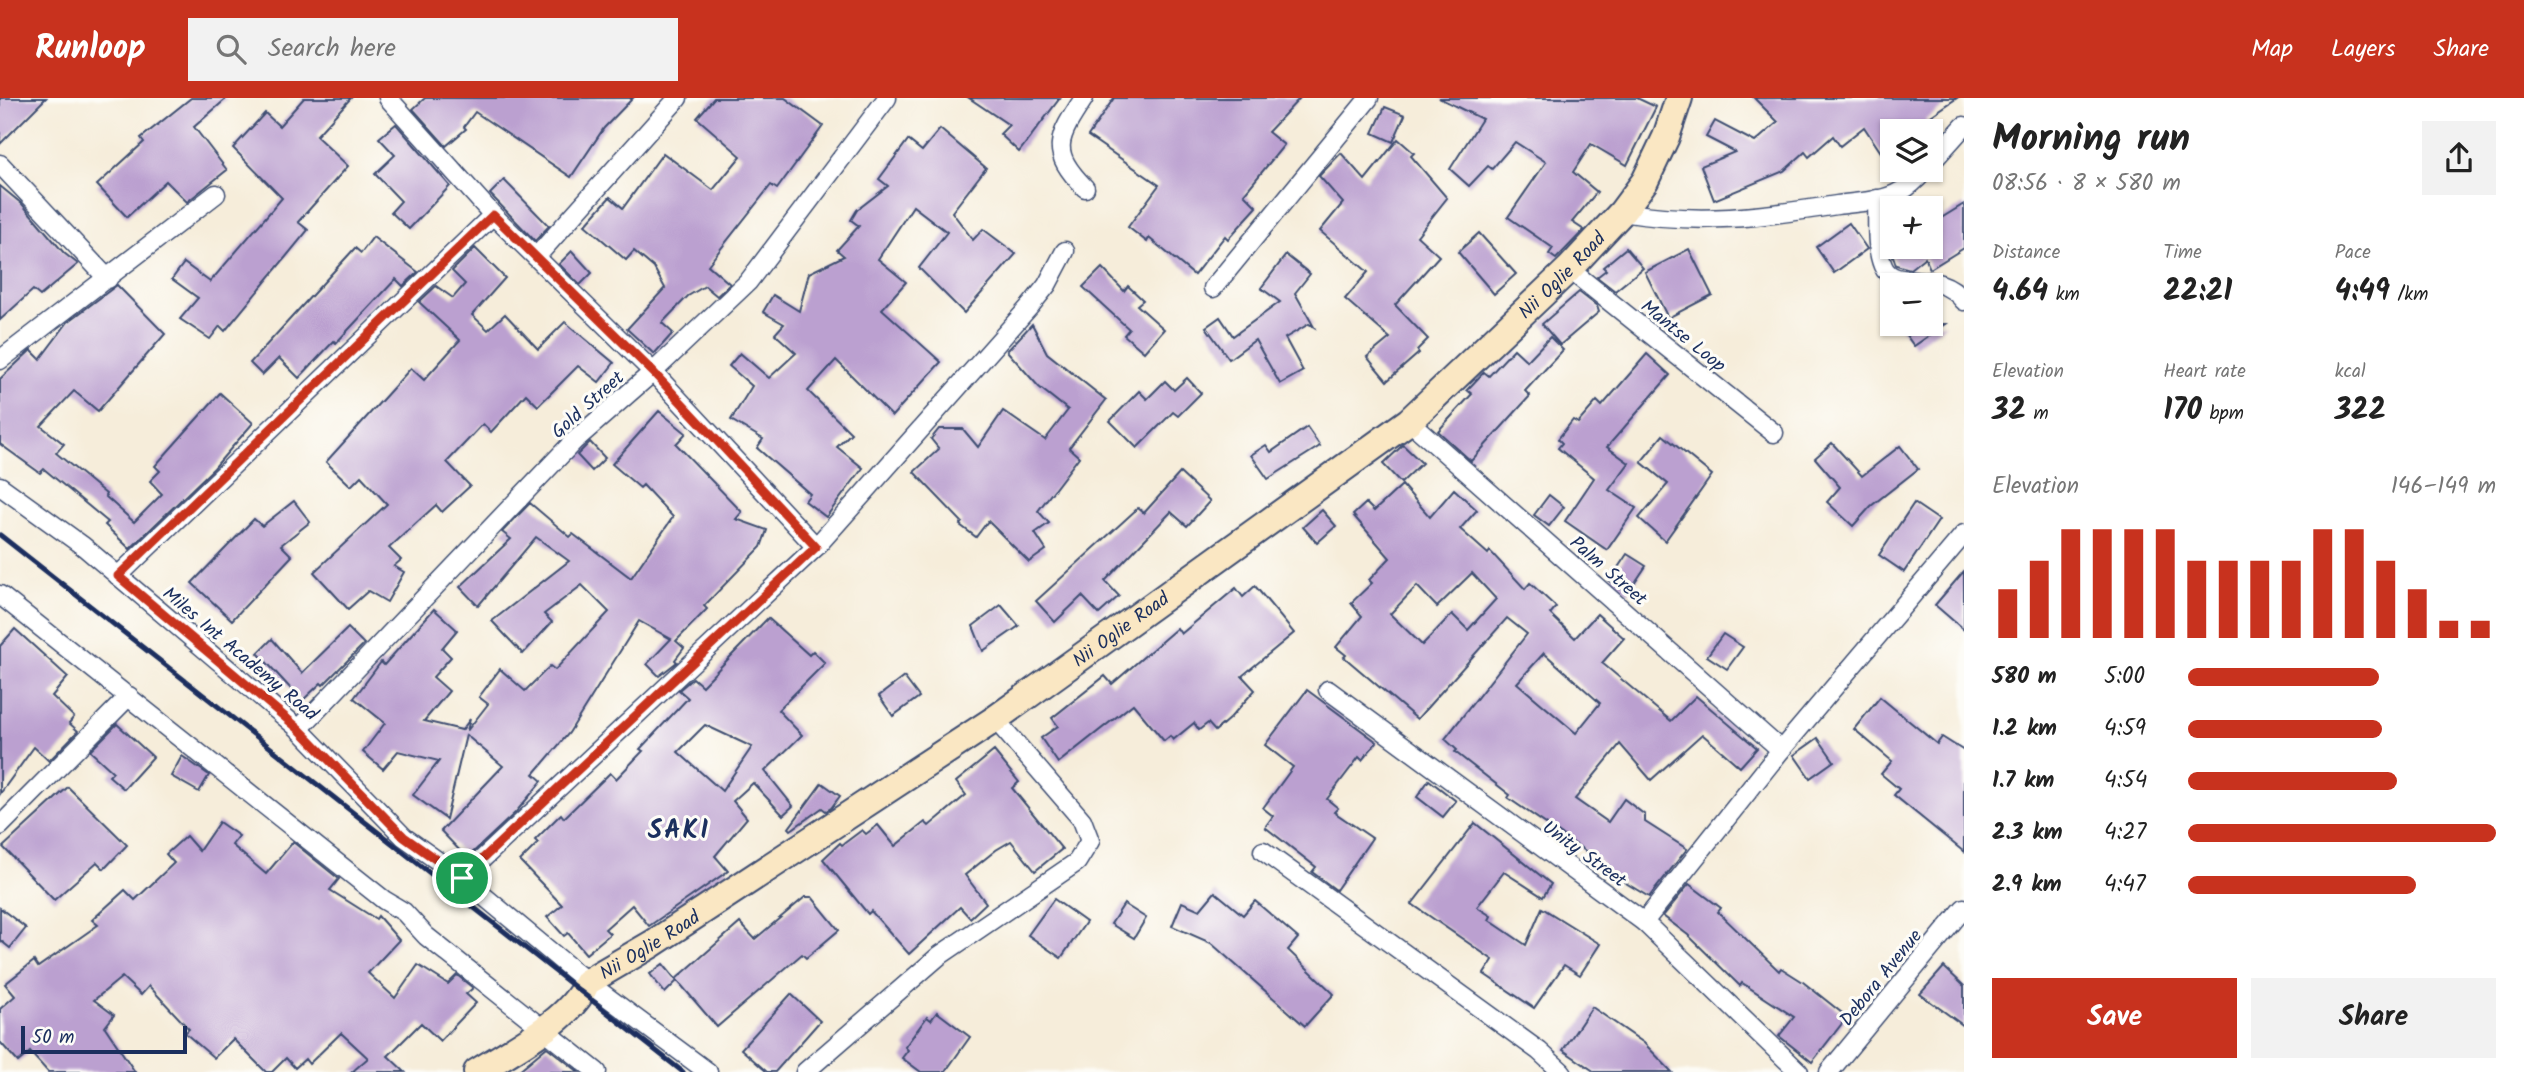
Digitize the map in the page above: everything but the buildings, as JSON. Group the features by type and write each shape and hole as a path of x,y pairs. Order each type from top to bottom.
{"street":[{"path":"388,98 493,215 653,372 816,547"},
{"path":"536,257 678,98"},
{"name":"Gold Street","path":"299,729 574,441 653,372 748,282 887,98"},
{"path":"1084,98 1068,122 1060,147 1065,167 1085,188"},
{"path":"1213,288 1369,98"},
{"name":"Nii Oglie Road","path":"477,1072 545,1028 583,993 587,982 652,944 995,719 1409,421 1569,269 1622,212 1645,181 1666,137 1679,98"},
{"path":"1943,149 1964,126"},
{"path":"0,164 108,279"},
{"path":"1622,212 1670,220 1727,220 1877,199 1900,192 1911,182"},
{"path":"0,360 216,194"},
{"path":"1877,199 1880,258 1884,269 1891,276 1901,279 1941,282 1955,288 1964,301"},
{"path":"118,576 493,215"},
{"path":"462,878 816,547 1031,305 1047,285 1065,251"},
{"name":"Mantse Loop","path":"1569,269 1774,433"},
{"name":"Palm Street","path":"1409,421 1782,750"},
{"name":"Miles Int Academy Road","path":"0,486 83,546 299,729 404,837 462,878 587,982 708,1072"},
{"path":"1644,922 1782,750 1964,534"},
{"path":"0,595 384,900 404,912 426,936 597,1072"},
{"name":"Unity Street","path":"1328,690 1644,922 1798,1072"},
{"path":"0,827 129,696"},
{"path":"804,1072 939,957 1077,863 1086,851 1090,841 1082,820 995,719"},
{"path":"1263,851 1539,1051 1562,1072"},
{"name":"Debora Avenue","path":"1829,1072 1964,908"}],"railway":[{"path":"0,535 683,1072"}],"district":[{"name":"SAKI","path":"679,829"}],"route":[{"path":"493,215 653,372 816,547 462,878 404,837 299,729 118,576 493,215"}]}
